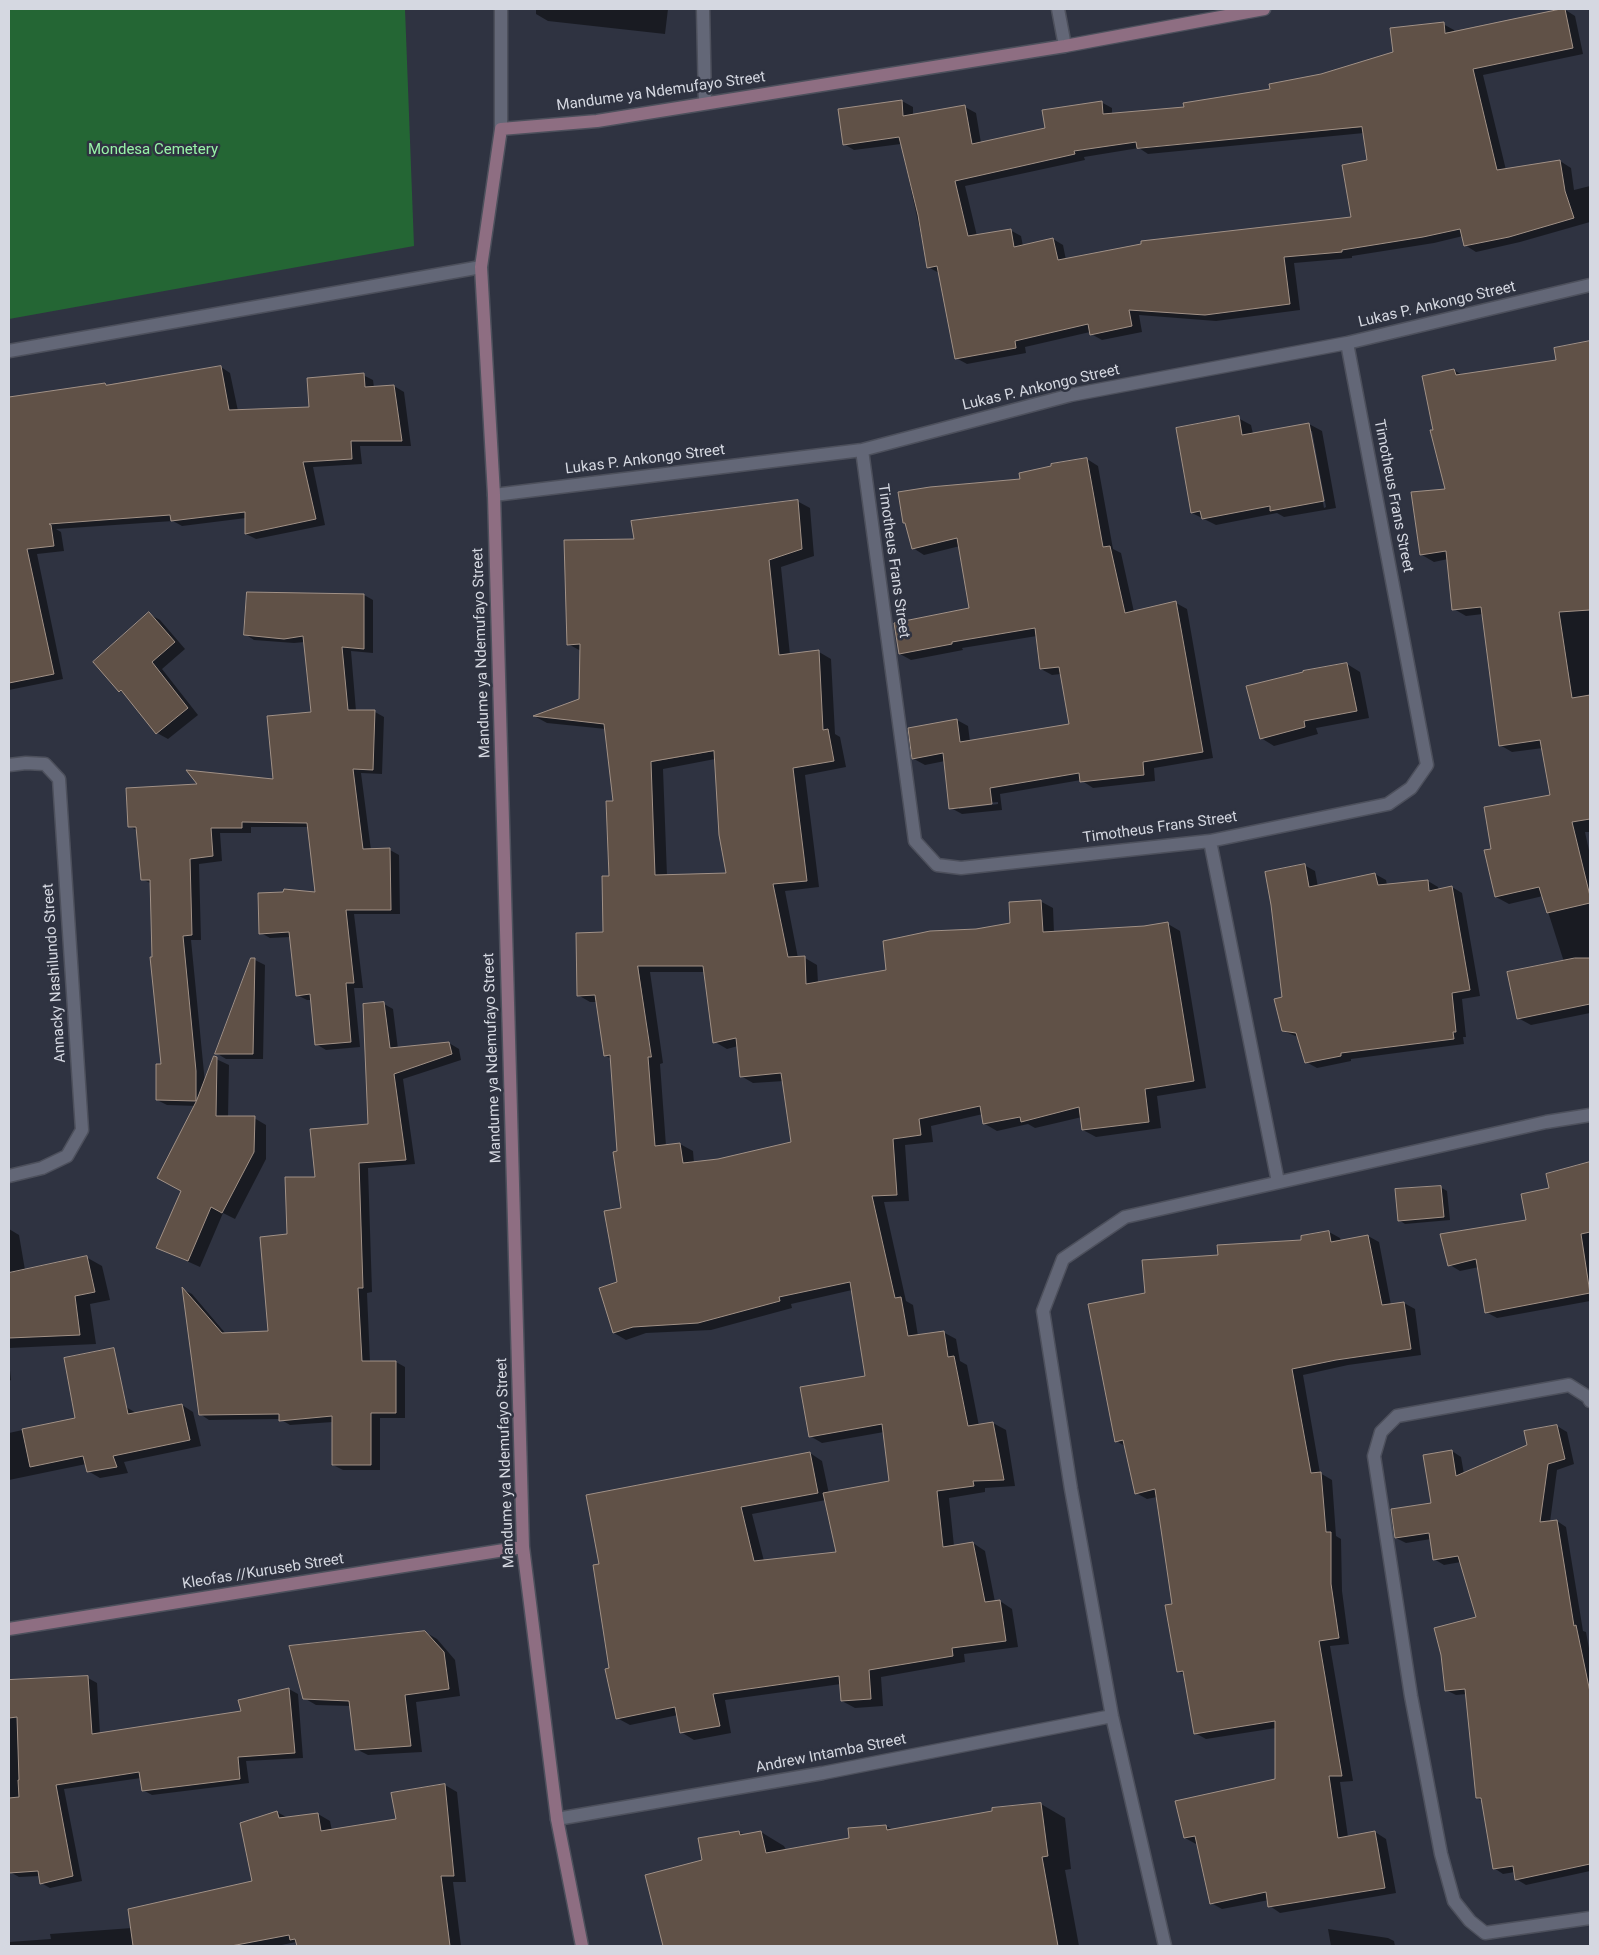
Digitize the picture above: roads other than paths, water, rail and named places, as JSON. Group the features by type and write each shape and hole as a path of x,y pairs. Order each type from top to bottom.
{"street":[{"path":"501,9 501,129"},
{"path":"704,9 704,103"},
{"path":"1058,9 1065,46"},
{"name":"Mandume ya Ndemufayo Street","path":"582,1946 556,1819 523,1547 494,495 481,267 501,129 597,121 1065,46 1264,9"},
{"path":"9,352 481,267"},
{"name":"Lukas P. Ankongo Street","path":"494,495 862,450 1071,395 1347,343 1590,285"},
{"name":"Timotheus Frans Street","path":"862,450 914,841 937,865 961,868 1210,840 1388,804 1410,788 1427,764 1347,343"},
{"name":"Annacky Nashilundo Street","path":"9,765 26,763 45,764 58,779 82,1130 67,1156 42,1168 9,1176"},
{"path":"1210,840 1278,1182"},
{"path":"1164,1946 1112,1716 1070,1489 1043,1311 1063,1259 1125,1217 1546,1122 1590,1115"},
{"path":"1590,1401 1588,1397 1569,1385 1397,1416 1381,1432 1374,1456 1415,1714 1441,1854 1454,1901 1470,1921 1485,1933 1590,1918"},
{"name":"Kleofas //Kuruseb Street","path":"9,1629 523,1547"},
{"name":"Andrew Intamba Street","path":"556,1819 823,1773 1112,1716"}],"park label":[{"name":"Mondesa Cemetery","path":"153,150"}]}
